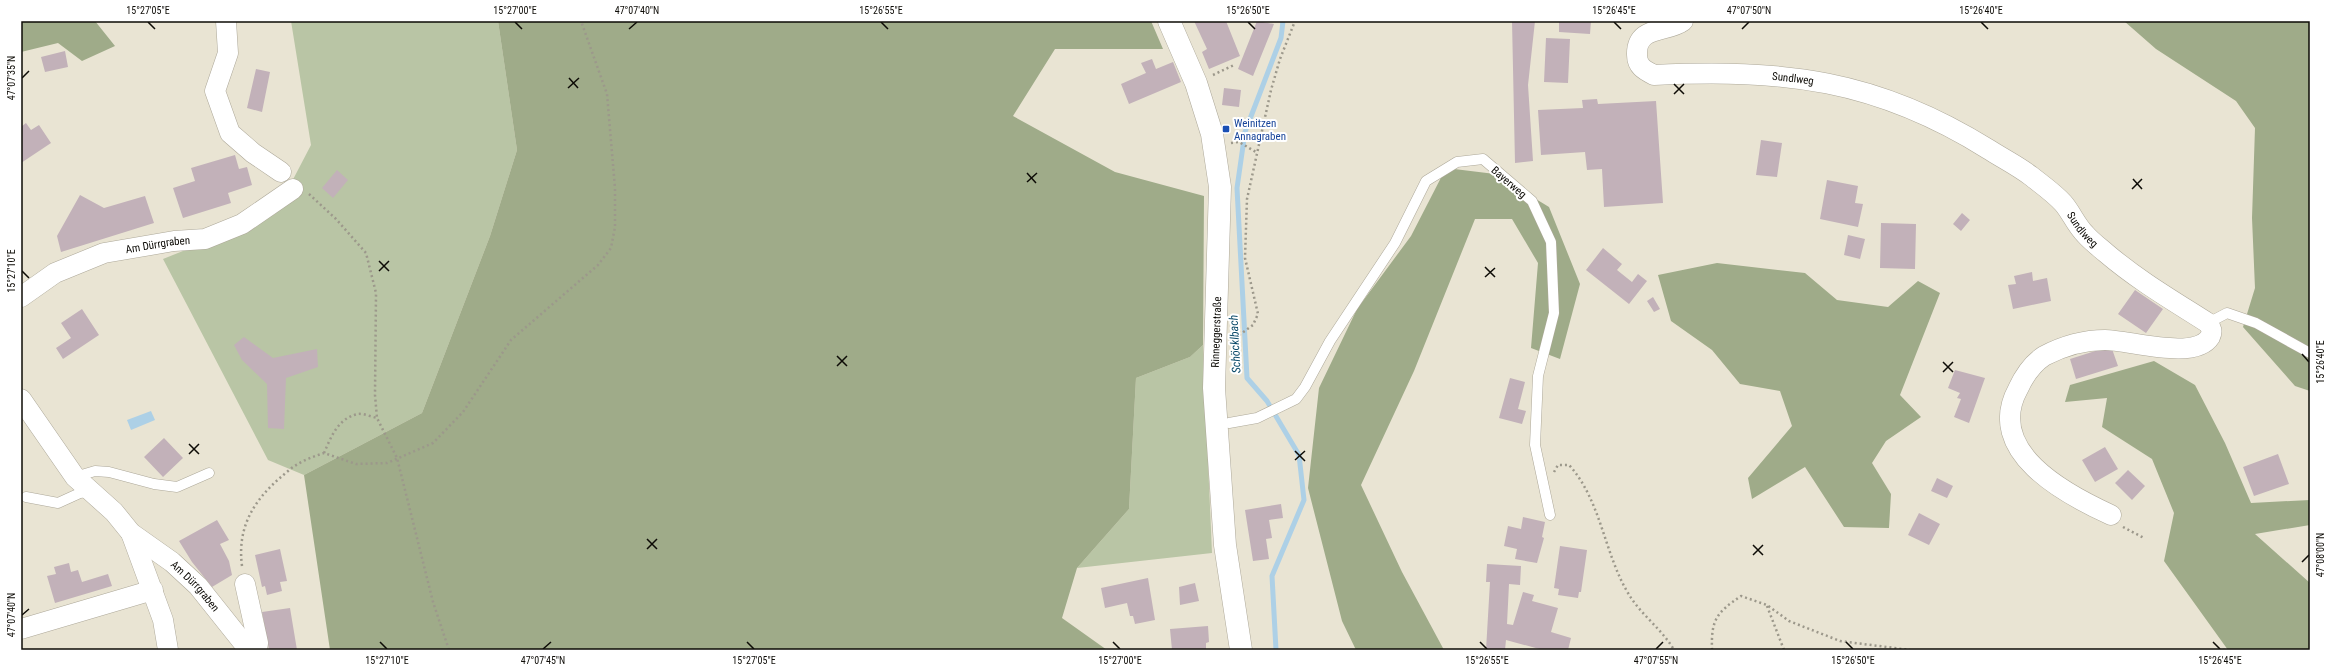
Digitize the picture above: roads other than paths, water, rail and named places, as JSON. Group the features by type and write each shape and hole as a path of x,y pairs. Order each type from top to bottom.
{"main road":[{"name":"Rinneggerstraße","path":"1169,21 1196,83 1212,134 1220,187 1214,388 1225,545 1241,650"}],"street":[{"path":"226,21 228,53 215,91 230,133 253,153 281,172"},
{"name":"Sundlweg","path":"1683,21 1648,33 1640,40 1637,53 1638,63 1646,71 1654,74 1722,72 1750,73 1823,81 1867,93 1909,107 1964,133 2030,175 2063,202 2085,234 2122,267 2170,301 2208,323"},
{"name":"Am Dürrgraben","path":"21,297 55,273 104,253 174,241 205,239 242,224 298,188"},
{"path":"2111,515 2074,498 2025,459 2016,445 2010,428 2011,400 2026,372 2043,357 2069,344 2105,340 2182,348 2200,345 2208,341 2212,334 2208,323"},
{"name":"Am Dürrgraben","path":"21,399 76,477 114,512 131,533 202,583 249,650"},
{"name":"Am Dürrgraben","path":"131,533 163,620 168,650"},
{"path":"245,584 258,643 257,650"},
{"path":"21,629 153,590"}],"lane":[{"name":"Bayerweg","path":"1229,423 1247,421 1268,414 1296,399 1305,387 1330,341 1395,243 1426,181 1457,162 1483,159 1532,201 1551,242 1554,313 1538,376 1535,445 1550,515"},
{"path":"2208,323 2226,313 2256,323 2310,353"},
{"path":"76,477 95,471 109,472 154,484 178,488 209,473"},
{"path":"26,497 58,503 80,493 90,491"}],"water":[{"path":"151,411 155,420 131,430 127,420"}],"waterway":[{"name":"Schöcklbach","path":"1276,650 1272,576 1304,500 1299,455 1267,401 1247,378 1237,188 1245,132 1281,38 1283,21"}],"place":[{"name":"Weinitzen Annagraben","path":"1226,129"}]}
